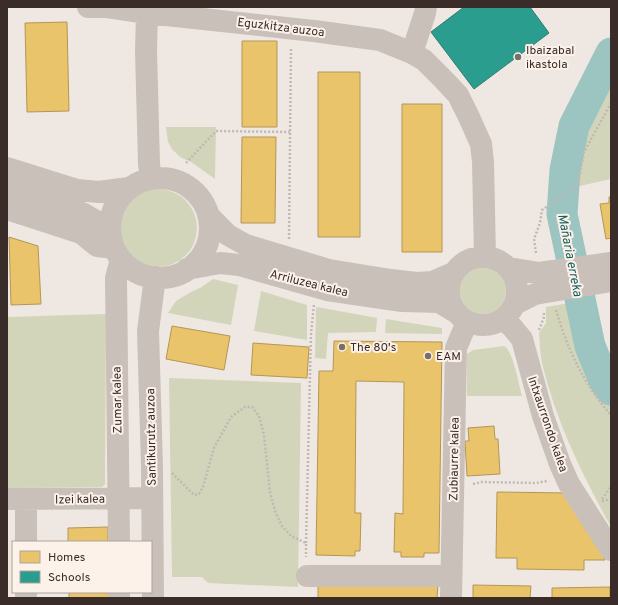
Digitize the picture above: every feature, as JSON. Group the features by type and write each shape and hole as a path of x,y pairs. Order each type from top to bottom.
{"street":[{"name":"Eguzkitza auzoa","path":"88,7 107,7 380,40 412,53"},
{"path":"426,7 412,53 424,60 458,96 480,144 483,162 485,257"},
{"path":"147,13 146,51 149,164 151,179"},
{"path":"7,168 77,190 99,192 129,188"},
{"path":"7,187 62,205 84,214 115,246 131,268 142,274 155,277 172,276 187,269 197,261 204,251 208,240 210,227 205,205 199,196 191,189 172,179 161,178 139,182 129,188 118,200 112,214 115,246"},
{"path":"7,209 81,233 97,246 115,246"},
{"name":"Arriluzea kalea","path":"208,215 228,235 246,245 329,270 391,280 432,282 453,273 466,261 475,257 485,257 494,258 509,268 551,281 611,281"},
{"name":"Zumar kalea","path":"115,246 119,541"},
{"name":"Arriluzea kalea","path":"187,269 220,263 239,265 328,290 402,301 439,302 476,325 485,326 494,324 551,281 611,264"},
{"path":"508,312 517,295 517,286 514,276 509,268"},
{"path":"453,273 449,282 448,292 450,302 461,316"},
{"name":"Santikurutz auzoa","path":"153,598 152,466 148,331 155,277"},
{"name":"Intxaurrondo kalea","path":"508,312 512,327 522,339 543,416 560,464 569,484 611,550"},
{"name":"Zubiaurre kalea","path":"451,598 456,348 461,316"},
{"name":"Izei kalea","path":"16,499 152,498"},
{"path":"16,499 26,541"},
{"path":"306,576 451,576"}],"path":[{"path":"289,244 291,47"},
{"path":"522,339 539,331 551,281 534,239 540,223 542,210 578,185 584,152 611,103"},
{"path":"186,162 216,131 290,132"},
{"path":"306,576 311,333 314,303"},
{"path":"556,309 573,355 585,379 611,415"},
{"path":"152,466 165,468 178,478 194,495 199,494 203,487 214,448 231,417 245,407 252,407 259,416 264,435 270,492 275,511 282,526 291,536 306,543"},
{"path":"470,486 475,483 536,483 546,482 552,479"},
{"path":"600,501 611,487"}],"green space":[{"path":"611,62 611,179 566,189 573,130 587,111 603,73"},
{"path":"166,127 216,127 215,179 191,162 180,157 172,149 168,142"},
{"path":"158,189 173,192 186,200 194,213 197,228 194,243 186,256 173,264 158,267 143,264 130,256 122,243 119,228 122,213 130,200 143,192"},
{"path":"483,268 496,272 502,278 506,291 502,304 496,310 483,314 470,310 464,304 460,291 464,278 470,272"},
{"path":"213,279 238,285 231,325 168,313 176,301"},
{"path":"261,291 307,305 307,340 254,331"},
{"path":"570,303 576,339 584,365 593,381 611,403 611,527 581,469 563,429 542,363 539,333 546,323 546,307"},
{"path":"317,307 377,318 376,332 328,333 326,359 315,358"},
{"path":"106,314 105,484 102,487 7,488 7,317"},
{"path":"386,319 442,328 442,334 385,333"},
{"path":"504,346 513,361 522,396 467,396 467,354 473,350"},
{"path":"169,378 301,383 298,587 208,583 202,577 172,577"}],"building: Homes":[{"path":"67,22 69,111 27,112 25,23"},
{"path":"242,41 277,41 277,127 242,127"},
{"path":"318,72 360,72 360,237 318,237"},
{"path":"402,104 442,104 442,252 402,252"},
{"path":"242,137 276,137 275,223 241,223"},
{"path":"611,196 611,238 606,239 600,204 609,203 609,197"},
{"path":"9,237 38,246 41,304 11,305"},
{"path":"172,326 230,336 224,370 166,359"},
{"path":"334,341 442,342 439,553 424,553 424,557 401,557 401,552 394,552 395,513 403,514 404,382 356,381 355,513 361,513 360,551 355,551 355,556 316,555 319,371 333,371"},
{"path":"253,343 309,347 307,378 251,375"},
{"path":"494,426 495,439 498,439 500,474 467,476 465,441 469,441 468,428"},
{"path":"497,492 568,493 605,560 584,560 584,570 517,569 517,558 496,558"},
{"path":"108,527 108,541 68,541 68,528"},
{"path":"318,582 438,584 437,598 318,598"},
{"path":"473,585 531,586 530,598 473,598"},
{"path":"610,587 610,598 552,598 552,588"},
{"path":"69,593 109,593 109,598 69,598"}],"building: Schools":[{"path":"464,7 530,7 549,33 474,89 431,32"}],"waterway":[{"name":"Mañaria erreka","path":"611,53 574,126 565,170 562,214 590,346 604,380 611,390"}],"place":[{"name":"Ibaizabal ikastola","path":"518,57"},
{"name":"The 80's","path":"342,347"},
{"name":"EAM","path":"428,356"}]}
